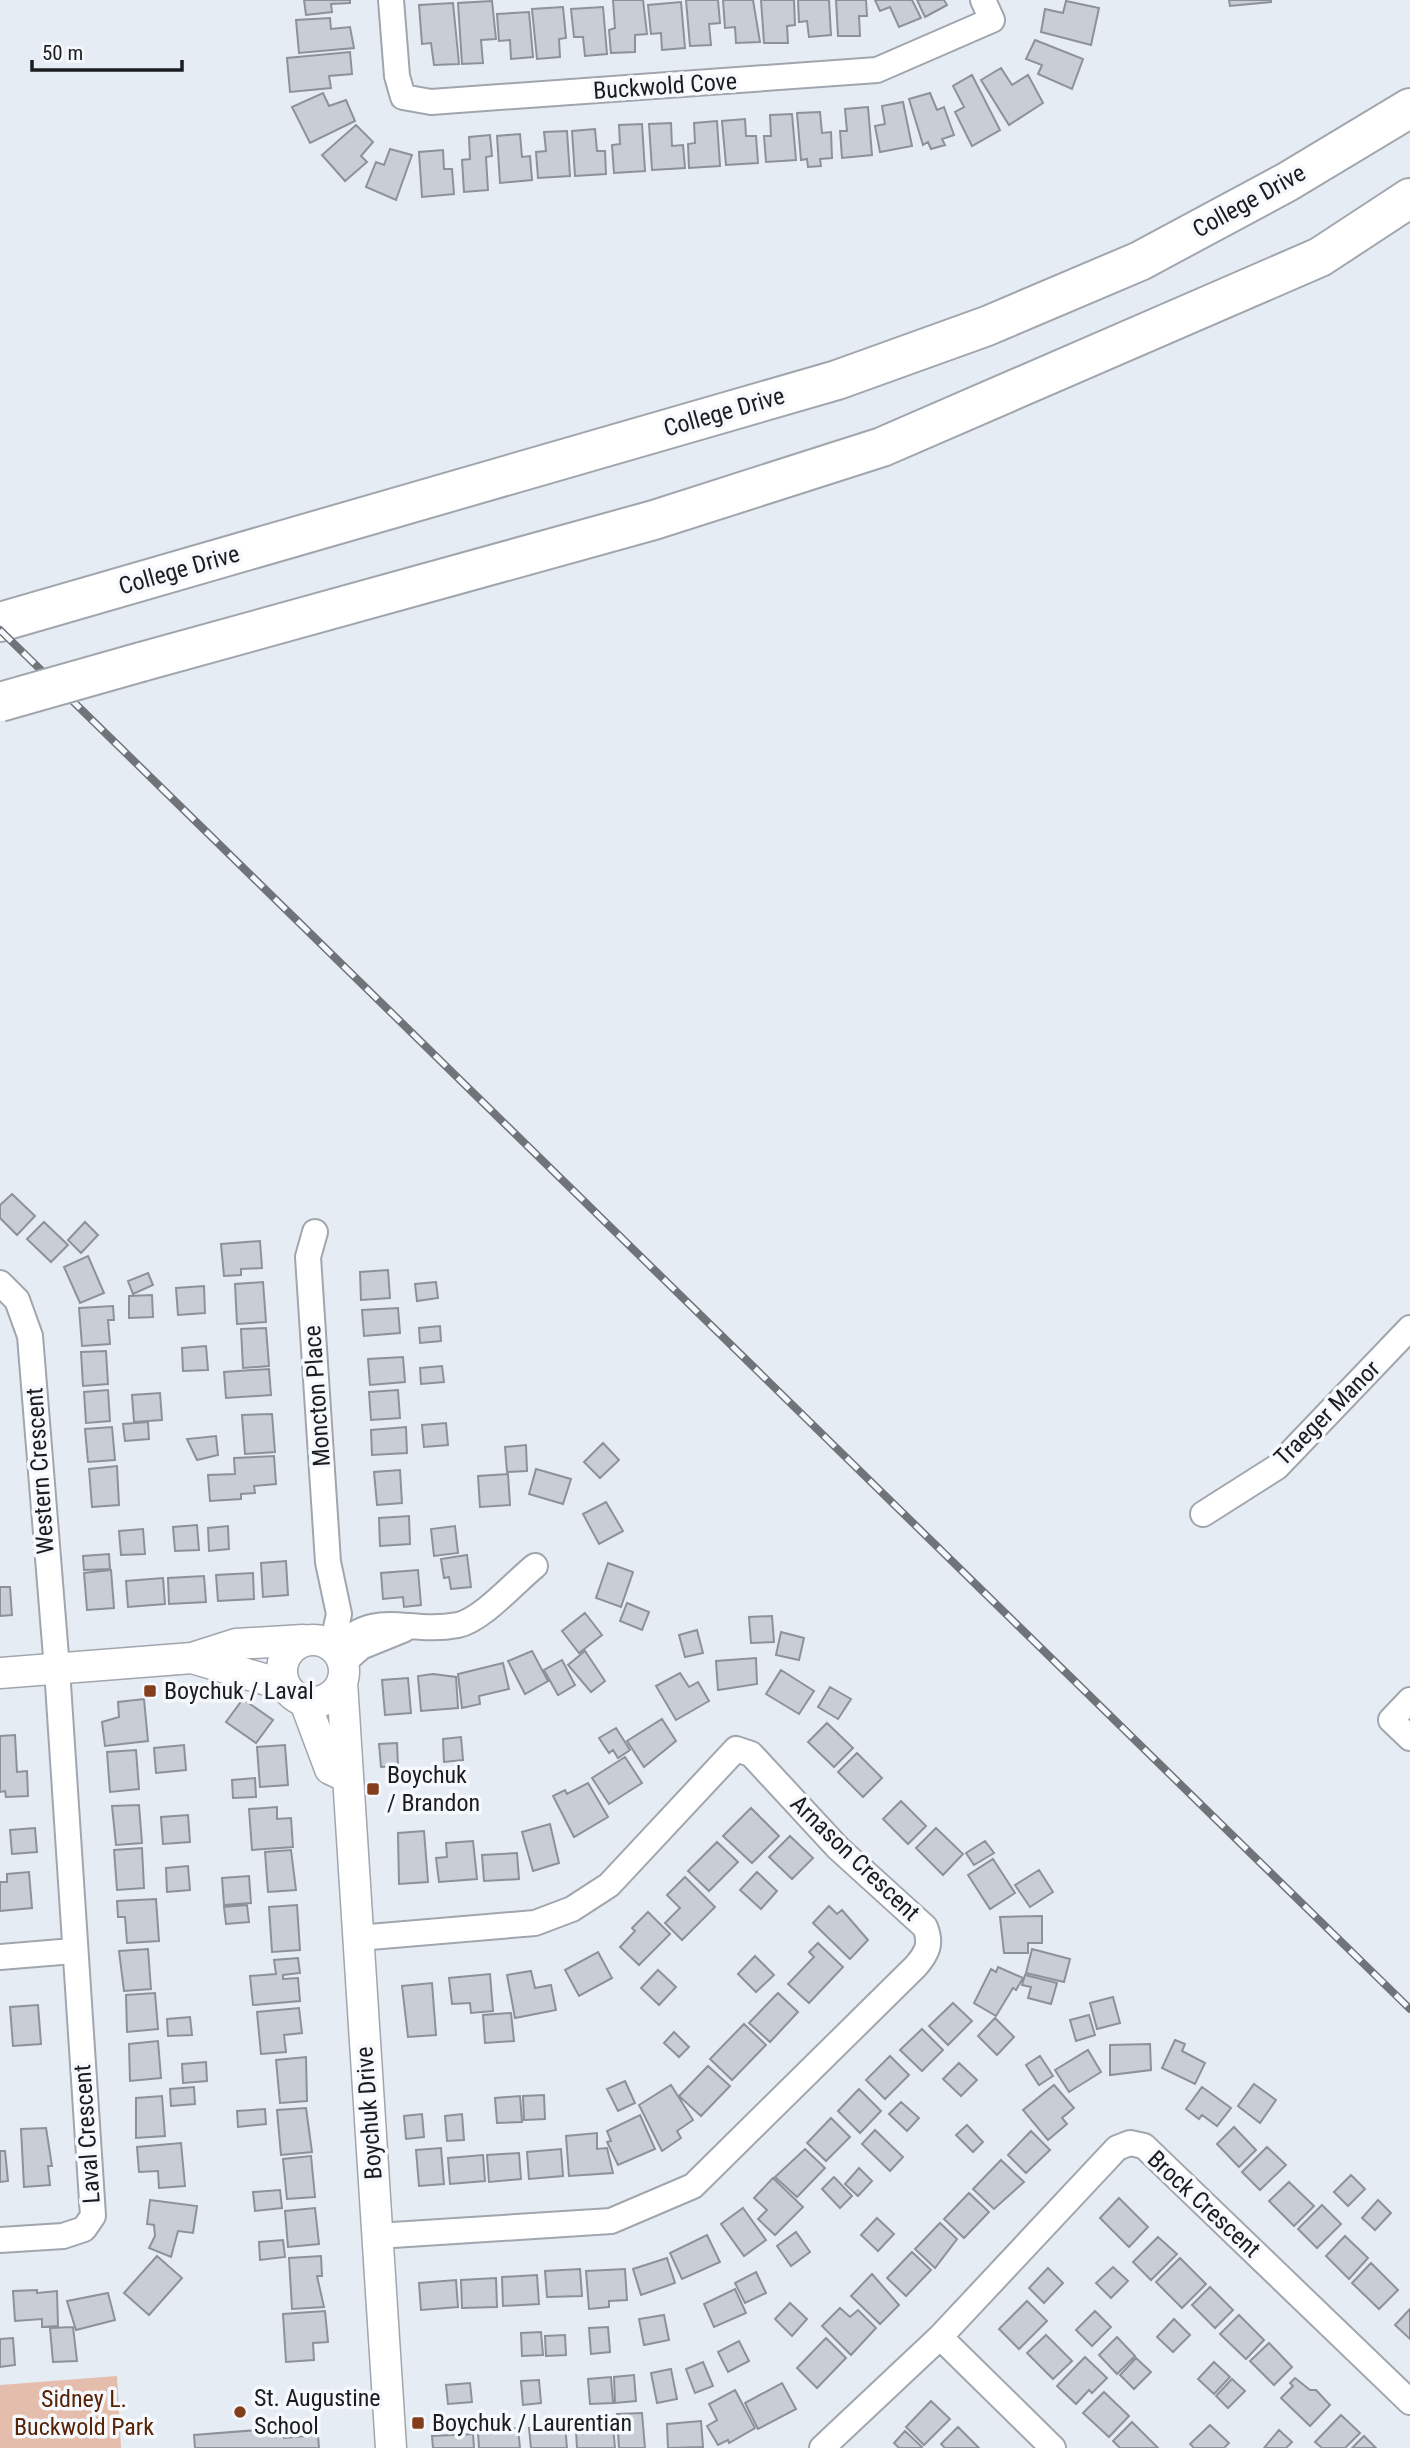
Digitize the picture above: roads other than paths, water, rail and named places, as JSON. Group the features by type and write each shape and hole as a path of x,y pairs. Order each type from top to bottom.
{"highway":[{"name":"College Drive","path":"0,622 837,380 987,326 1140,261 1287,182 1410,108"},
{"path":"0,702 653,520 882,447 1320,257 1410,198"}],"street":[{"name":"Buckwold Cove","path":"391,0 397,76 403,97 431,102 877,71 992,20 983,0"},
{"name":"Moncton Place","path":"315,1232 308,1257 328,1562 339,1614 328,1653"},
{"name":"Western Crescent","path":"0,1283 17,1300 30,1336 57,1669"},
{"name":"Traeger Manor","path":"1203,1514 1277,1467 1410,1328"},
{"path":"348,1777 330,1769 295,1693 281,1675 284,1657 361,1647 407,1628 460,1625 480,1615 535,1566"},
{"path":"0,1672 192,1658 236,1644 328,1653"},
{"path":"192,1658 315,1702 331,1696 328,1653"},
{"name":"Boychuk Drive","path":"328,1653 349,1758 348,1777 391,2448"},
{"name":"Laval Crescent","path":"0,2240 63,2236 83,2229 93,2216 73,1951 57,1669"},
{"path":"1410,1700 1391,1720 1410,1738"},
{"name":"Arnason Crescent","path":"358,1938 535,1923 572,1909 609,1885 736,1749 751,1754 838,1847 925,1927 930,1937 929,1948 916,1966 693,2186 611,2221 377,2236"},
{"path":"0,1956 73,1951"},
{"name":"Brock Crescent","path":"822,2448 940,2337 1116,2148 1130,2143 1144,2146 1410,2402"},
{"path":"940,2337 1053,2448"}],"railway":[{"path":"0,630 1410,2009"}],"place":[{"name":"Boychuk / Laval","path":"150,1691"},
{"name":"Boychuk / Brandon","path":"373,1789"},
{"name":"St. Augustine School","path":"240,2412"},
{"name":"Boychuk / Laurentian","path":"418,2423"}],"park label":[{"name":"Sidney L. Buckwold Park","path":"84,2413"}]}
